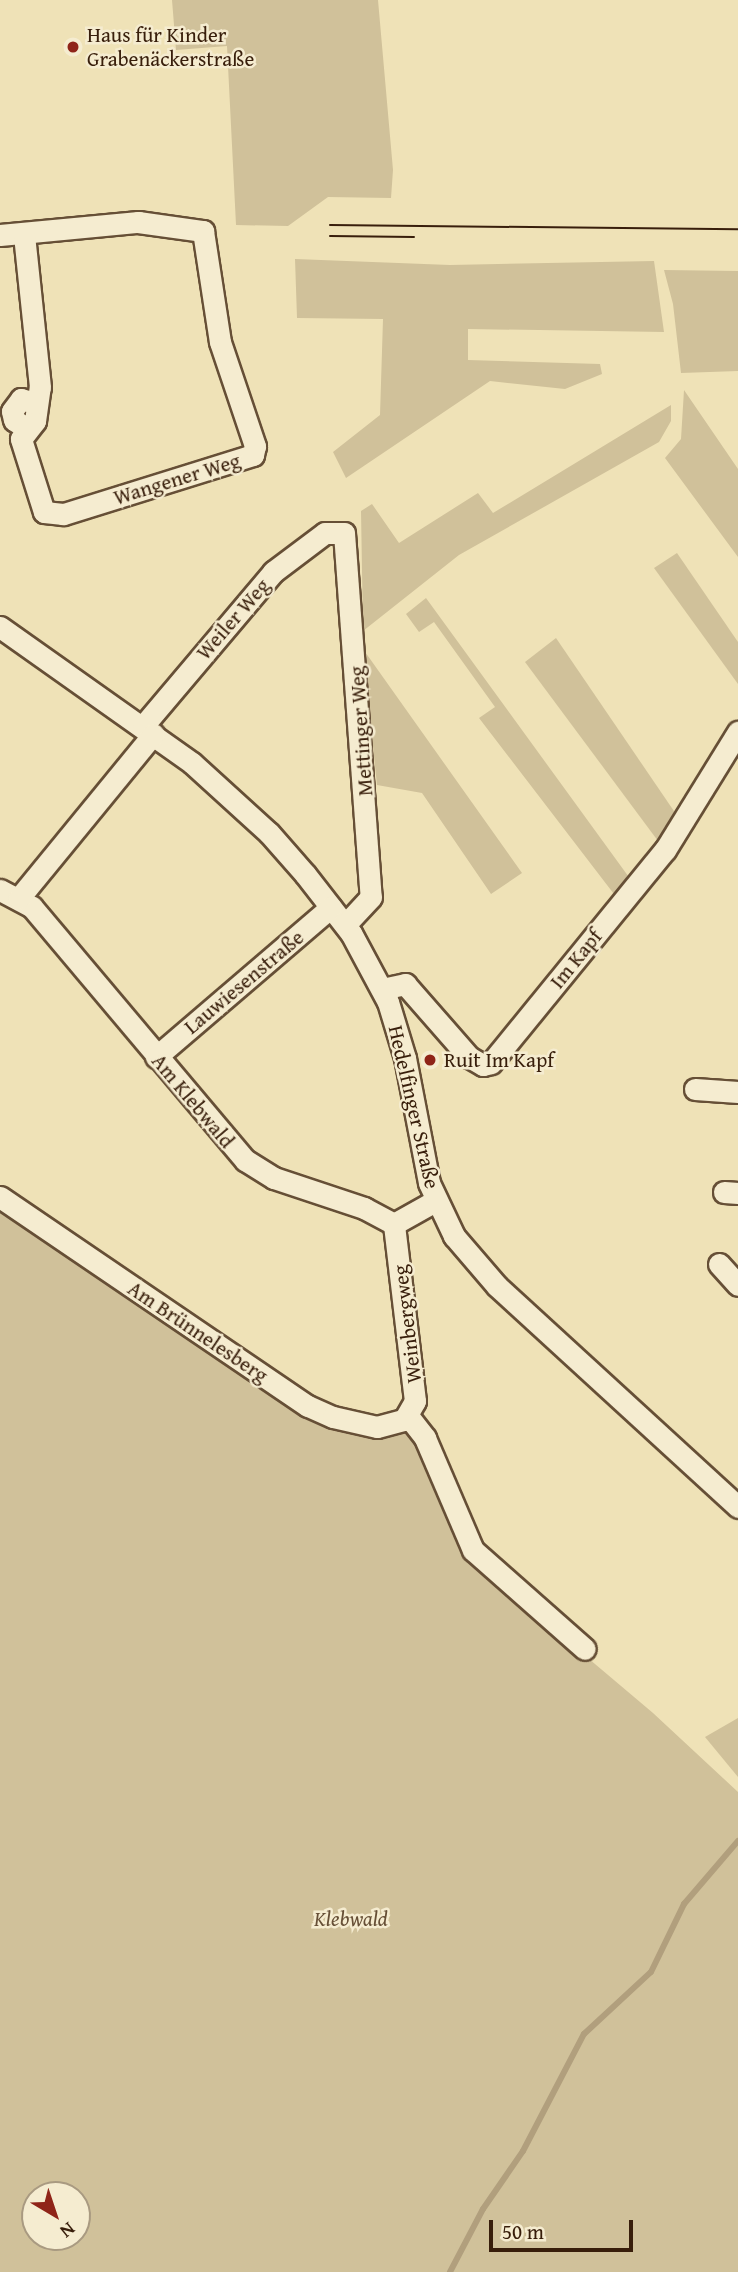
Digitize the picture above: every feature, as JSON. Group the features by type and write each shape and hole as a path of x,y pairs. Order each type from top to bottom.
{"street":[{"name":"Wangener Weg","path":"138,222 203,231 222,350 255,446 253,455 50,515 42,509 21,439 26,428 14,420 12,411 21,399 35,402 40,387 24,234 138,222"},
{"path":"0,235 24,234"},
{"name":"Weiler Weg","path":"10,894 148,730 273,572 325,533 338,530"},
{"name":"Mettinger Weg","path":"338,530 344,533 348,544 371,886 370,902 345,925"},
{"name":"Hedelfinger Straße","path":"0,627 148,730 269,833 345,925 382,989 402,1043 435,1201 454,1236 483,1272 738,1507"},
{"name":"Im Kapf","path":"382,989 405,984 472,1059 483,1065 491,1063 665,850 738,732"},
{"name":"Am Klebwald","path":"10,894 38,914 245,1160 274,1178 373,1212 394,1224"},
{"name":"Lauwiesenstraße","path":"156,1056 331,907"},
{"path":"695,1089 738,1091"},
{"name":"Am Brünnelesberg","path":"0,1198 312,1408 377,1427 391,1426 408,1416"},
{"path":"394,1224 435,1201"},
{"name":"Weinbergweg","path":"394,1224 415,1397 408,1416"},
{"path":"719,1264 738,1285"},
{"path":"408,1416 425,1438 449,1502 473,1550 585,1649"}],"green space":[{"path":"172,0 378,0 393,170 391,198 328,197 288,226 236,225 227,46 176,50"},
{"path":"295,259 450,265 654,261 664,332 468,329 468,360 600,364 602,374 565,389 490,381 346,478 333,452 380,415 383,319 297,318"},
{"path":"664,270 738,271 738,371 681,373 673,304"},
{"path":"684,390 738,469 738,557 665,458 681,439"},
{"path":"671,405 671,421 659,442 459,555 363,631 361,511 372,504 399,543 478,493 493,513"},
{"path":"677,553 738,642 738,684 654,568"},
{"path":"426,598 631,880 617,898 479,718 495,707 434,622 419,632 406,614"},
{"path":"556,638 678,817 661,845 525,662"},
{"path":"363,649 522,873 491,894 422,793 377,785"},
{"name":"Klebwald","path":"0,1206 310,1416 410,1433 505,1588 653,1713 738,1792 738,2272 0,2272"},
{"path":"738,1718 738,1777 705,1737"}],"waterway":[{"path":"450,2272 483,2209 523,2151 584,2034 651,1972 684,1904 738,1841"}],"tram line":[{"path":"330,225 738,229"},
{"path":"330,236 414,237"}],"place":[{"name":"Haus für Kinder Grabenäckerstraße","path":"73,47"},
{"name":"Ruit Im Kapf","path":"430,1060"}]}
